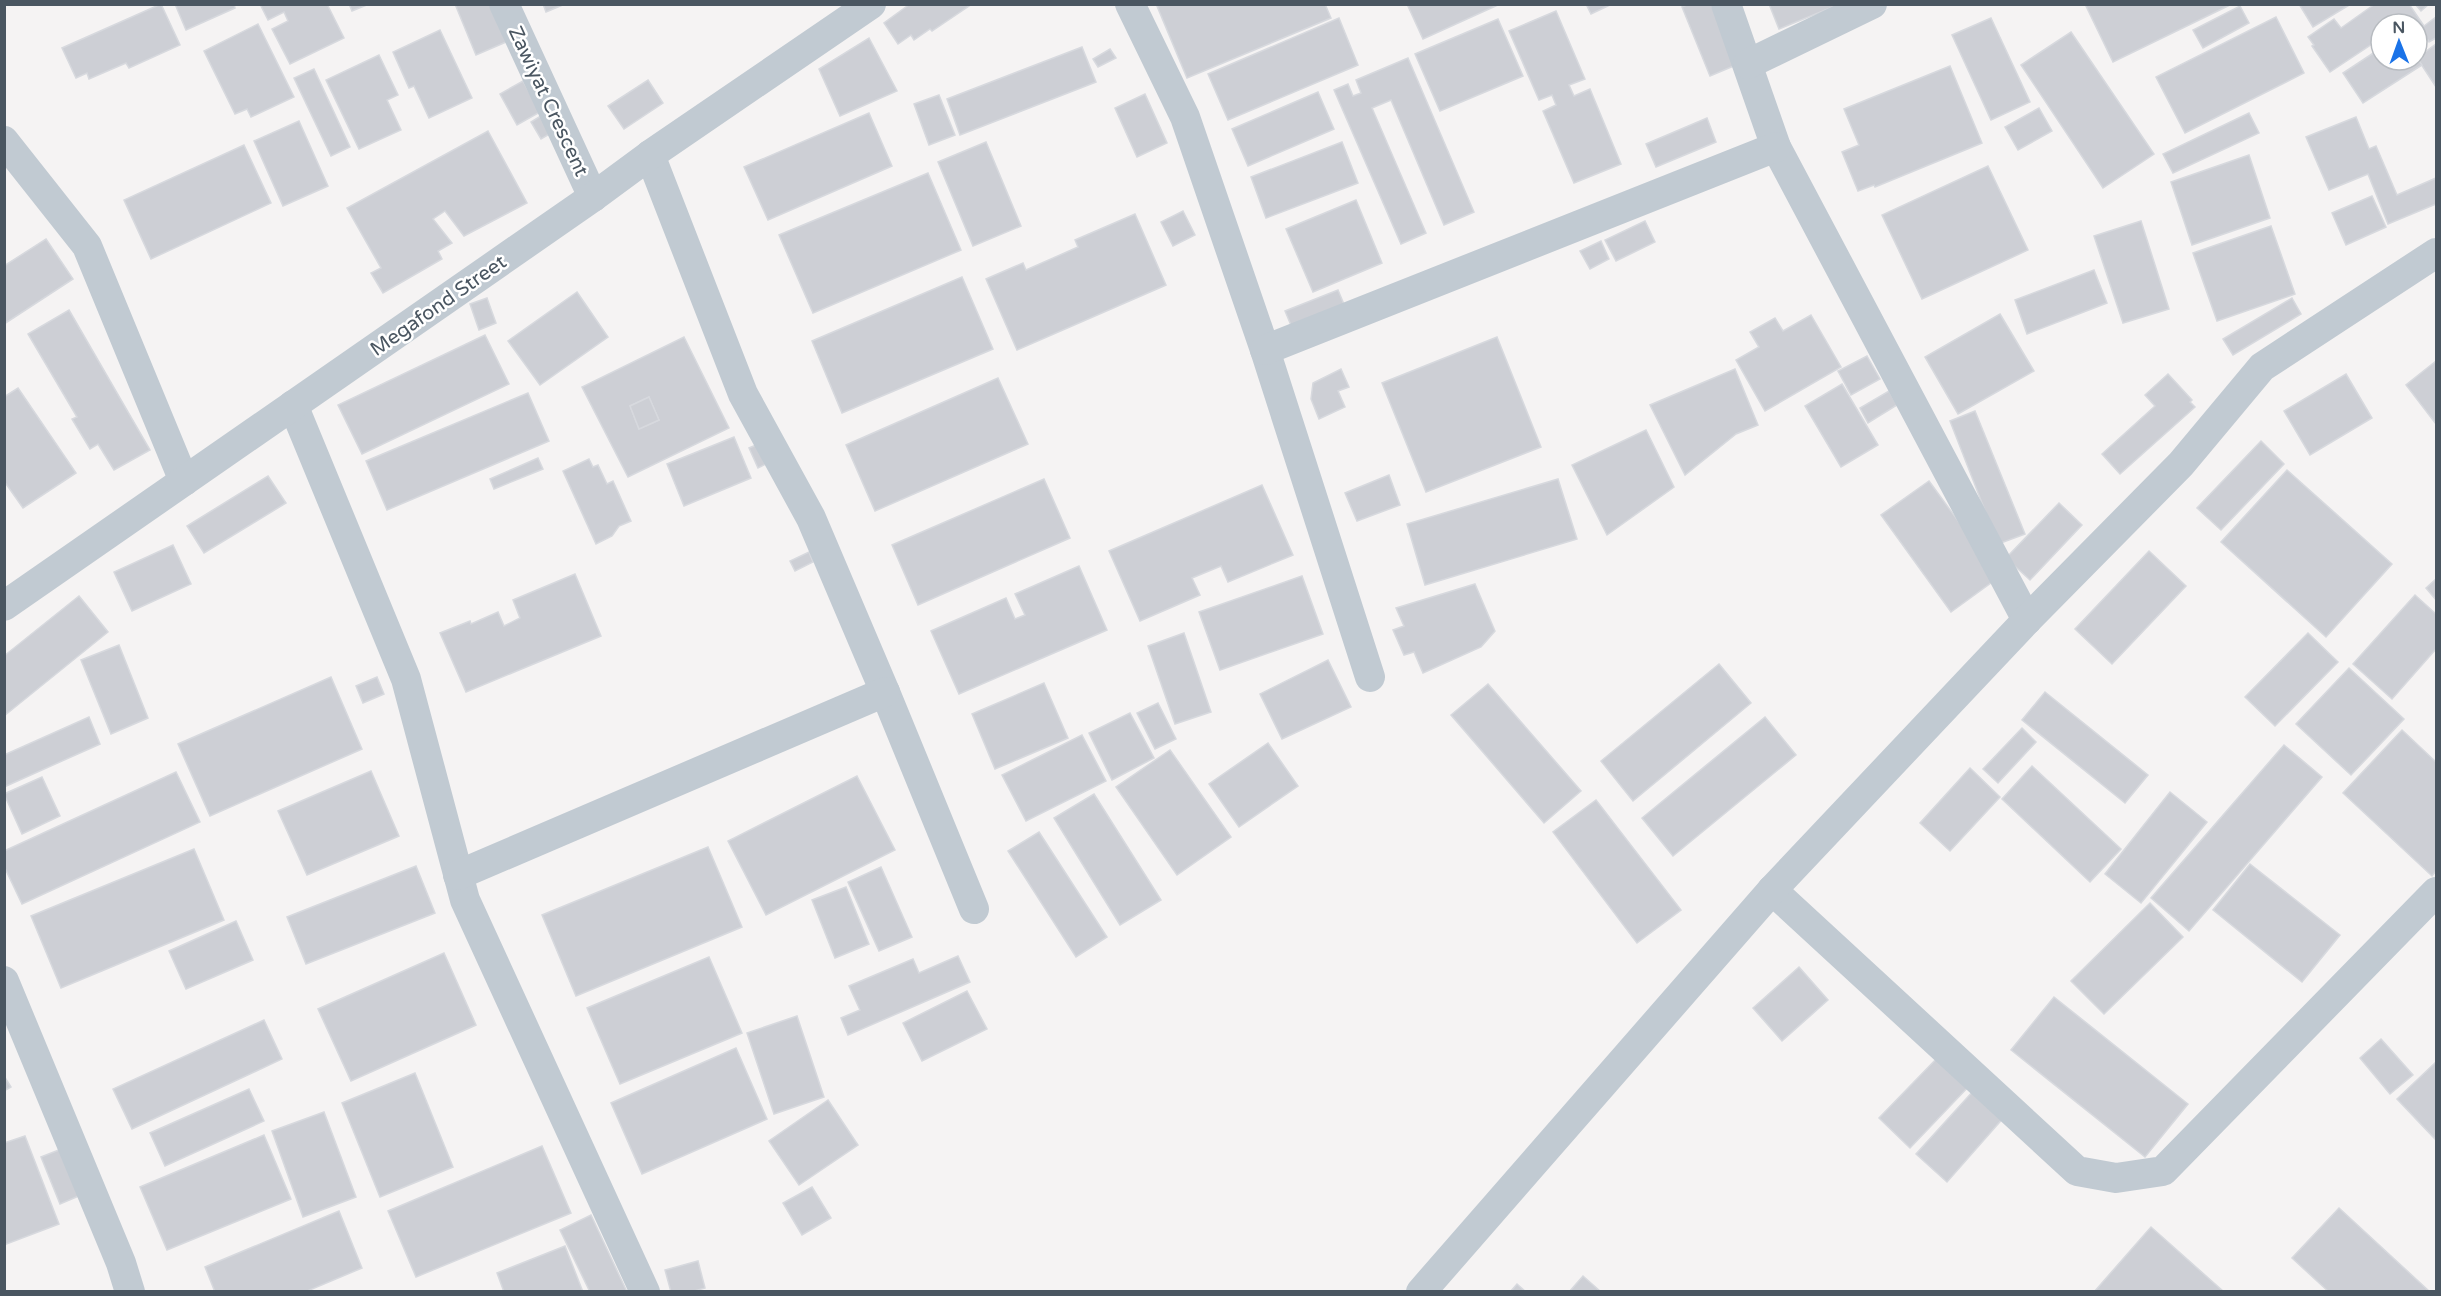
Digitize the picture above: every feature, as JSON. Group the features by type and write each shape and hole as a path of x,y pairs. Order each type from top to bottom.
{"street":[{"name":"Zawiyat Crescent","path":"504,4 593,197"},
{"name":"Megafond Street","path":"4,606 593,197 650,155 871,4"},
{"path":"1130,4 1185,117 1265,350 1370,677"},
{"path":"1726,4 1776,147 2027,620"},
{"path":"1748,64 1872,4"},
{"path":"4,141 87,246 184,481"},
{"path":"1265,350 1776,147"},
{"path":"650,155 744,394 810,518 885,692 974,909"},
{"path":"1420,1292 1772,890 2027,620 2181,464 2262,367 2436,253"},
{"path":"293,405 406,679 465,900 645,1292"},
{"path":"458,875 885,692"},
{"path":"1772,890 2077,1171 2116,1178 2163,1171 2436,892"},
{"path":"4,981 121,1263 130,1292"}],"building":[{"path":"161,4 180,45 129,68 126,63 89,79 87,73 76,78 62,48"},
{"path":"175,4 234,4 235,8 186,30"},
{"path":"260,4 327,4 344,38 290,64 272,29 288,21 284,12 268,20"},
{"path":"349,4 369,4 352,11"},
{"path":"455,4 491,4 506,42 476,55"},
{"path":"543,4 565,4 546,12"},
{"path":"910,4 972,4 932,31 930,29 914,40 911,35 898,44 884,23"},
{"path":"1161,4 1325,4 1331,18 1187,78 1157,6"},
{"path":"1407,4 1500,4 1423,39"},
{"path":"1586,4 1612,4 1591,14"},
{"path":"1689,4 1711,4 1736,65 1710,76 1682,7"},
{"path":"1769,4 1840,4 1779,29"},
{"path":"2085,4 2232,4 2113,62"},
{"path":"2299,4 2351,4 2313,27"},
{"path":"2375,4 2409,4 2414,12 2369,12 2369,46 2330,72 2308,37 2334,19 2341,28"},
{"path":"2415,4 2429,4 2421,11"},
{"path":"2240,6 2249,23 2203,48 2193,30"},
{"path":"1556,11 1585,79 1569,85 1574,96 1590,89 1621,164 1574,183 1543,111 1556,105 1552,95 1539,100 1509,31"},
{"path":"2276,17 2304,73 2185,133 2156,77"},
{"path":"2436,17 2436,38 2429,42 2429,22"},
{"path":"1339,18 1358,65 1228,120 1208,74"},
{"path":"1991,18 2030,102 1991,120 1952,35"},
{"path":"1498,19 1523,76 1440,111 1415,54"},
{"path":"258,24 294,97 251,117 247,109 235,114 204,51"},
{"path":"440,30 472,98 429,118 414,86 409,88 393,52"},
{"path":"2071,32 2154,154 2103,188 2021,65"},
{"path":"869,38 897,91 840,116 819,69"},
{"path":"2436,44 2436,87 2426,72 2429,72 2429,49"},
{"path":"1082,47 1096,82 960,135 947,99"},
{"path":"1110,49 1116,58 1098,67 1093,59"},
{"path":"379,55 398,95 387,100 401,130 359,149 326,80"},
{"path":"2369,56 2369,72 2411,72 2363,103 2343,73"},
{"path":"1408,58 1474,212 1444,225 1391,100 1372,108 1426,233 1401,244 1334,90 1348,84 1353,96 1361,93 1356,80"},
{"path":"1950,66 1982,143 1875,187 1874,185 1858,191 1842,152 1859,145 1844,109"},
{"path":"314,69 350,147 331,156 294,78"},
{"path":"648,80 663,103 624,129 608,106"},
{"path":"523,81 540,112 517,125 500,94"},
{"path":"1318,92 1334,129 1248,166 1232,129"},
{"path":"1145,94 1167,143 1137,157 1115,108"},
{"path":"939,95 955,135 929,145 914,104"},
{"path":"2039,108 2052,131 2018,150 2005,127"},
{"path":"547,112 558,129 541,139 531,122"},
{"path":"869,113 892,166 768,220 744,167"},
{"path":"2249,113 2259,133 2173,173 2163,154"},
{"path":"2356,117 2369,149 2376,146 2397,195 2436,178 2436,204 2388,224 2368,174 2329,190 2306,137"},
{"path":"1707,118 1716,142 1656,167 1646,144"},
{"path":"299,121 328,186 283,206 254,141"},
{"path":"488,131 527,203 464,236 445,211 433,219 452,243 438,251 442,259 383,293 371,273 381,268 347,208"},
{"path":"986,142 1021,226 973,246 938,162"},
{"path":"1342,142 1358,183 1266,218 1251,177"},
{"path":"244,145 271,203 151,259 124,200"},
{"path":"2249,155 2270,218 2192,245 2171,182"},
{"path":"1988,166 2028,250 1922,299 1882,215"},
{"path":"928,173 961,250 813,313 779,235"},
{"path":"2372,196 2386,227 2346,245 2332,213"},
{"path":"1356,200 1382,263 1313,292 1286,229"},
{"path":"1183,211 1195,235 1173,246 1161,222"},
{"path":"1135,214 1166,285 1017,350 986,279 1023,263 1026,270 1078,247 1075,240"},
{"path":"1645,221 1655,242 1616,261 1605,240"},
{"path":"2141,221 2169,309 2123,323 2094,236"},
{"path":"2271,226 2295,294 2217,321 2193,253"},
{"path":"46,239 73,279 4,324 4,266"},
{"path":"1601,241 1609,259 1590,269 1580,251"},
{"path":"2094,270 2107,303 2027,334 2015,300"},
{"path":"962,277 993,349 842,413 812,341"},
{"path":"1338,290 1346,309 1293,330 1285,311"},
{"path":"577,292 608,337 540,385 508,341"},
{"path":"487,298 496,323 479,330 470,304"},
{"path":"2292,298 2301,314 2233,355 2223,339"},
{"path":"69,310 150,450 114,470 98,444 90,449 72,419 77,417 28,334"},
{"path":"2000,314 2034,371 1958,414 1925,357"},
{"path":"1811,315 1841,367 1765,411 1736,360 1759,347 1750,332 1775,318 1783,331"},
{"path":"485,335 509,384 362,454 338,405"},
{"path":"684,337 729,428 628,477 582,387","holes":["649,397 659,420 639,429 630,406"]},
{"path":"1497,337 1541,447 1426,492 1382,383"},
{"path":"1867,356 1880,379 1851,395 1838,371"},
{"path":"2436,361 2436,424 2406,385"},
{"path":"1341,369 1349,387 1338,391 1345,407 1319,419 1311,399 1313,383"},
{"path":"1735,369 1758,425 1736,434 1685,475 1650,405"},
{"path":"2168,374 2192,400 2190,402 2195,407 2120,474 2102,454 2155,406 2145,395"},
{"path":"2346,374 2372,418 2310,455 2284,411"},
{"path":"998,378 1028,444 875,511 846,445"},
{"path":"1842,384 1878,445 1841,467 1805,406"},
{"path":"18,388 76,473 23,508 4,481 4,397"},
{"path":"1889,391 1897,405 1868,423 1860,408"},
{"path":"528,393 549,441 387,510 366,461"},
{"path":"649,397 659,420 639,429 630,406"},
{"path":"1975,411 2025,534 1998,544 1950,421"},
{"path":"1646,430 1674,487 1607,535 1572,465"},
{"path":"734,437 751,478 684,506 667,464"},
{"path":"2261,441 2284,464 2221,530 2197,508"},
{"path":"761,443 770,462 758,468 749,448"},
{"path":"538,458 543,469 494,489 490,479"},
{"path":"589,459 593,467 598,465 607,484 613,481 631,521 619,526 612,536 596,544 563,471"},
{"path":"2287,470 2392,564 2326,637 2221,542"},
{"path":"1389,475 1400,505 1357,521 1345,493"},
{"path":"268,476 286,503 204,553 187,526"},
{"path":"1044,479 1070,538 918,605 892,545"},
{"path":"1558,479 1577,539 1425,585 1407,524"},
{"path":"1929,481 1999,577 1951,612 1881,515"},
{"path":"1262,485 1293,555 1228,582 1221,566 1192,578 1200,595 1140,621 1109,551"},
{"path":"2059,503 2082,525 2030,580 2006,558"},
{"path":"173,545 191,584 132,611 114,572"},
{"path":"2149,551 2186,586 2112,664 2075,629"},
{"path":"809,552 813,562 795,571 790,561"},
{"path":"1079,566 1107,630 959,694 931,631 1006,598 1015,619 1025,615 1015,594"},
{"path":"575,574 601,636 466,692 440,633 470,621 471,624 498,612 504,626 520,618 513,600"},
{"path":"1302,576 1323,634 1220,670 1199,612"},
{"path":"2436,579 2436,600 2426,588"},
{"path":"1475,584 1495,631 1481,647 1423,673 1414,652 1404,655 1393,630 1404,626 1396,608"},
{"path":"2415,595 2436,614 2436,649 2392,699 2353,664"},
{"path":"79,596 108,632 4,716 4,656"},
{"path":"1184,633 1211,712 1175,724 1148,646"},
{"path":"2308,633 2338,662 2275,726 2245,697"},
{"path":"119,645 148,718 111,734 81,660"},
{"path":"1328,660 1351,707 1282,739 1260,694"},
{"path":"1719,664 1751,703 1633,801 1601,761"},
{"path":"2349,668 2404,719 2351,775 2296,724"},
{"path":"331,677 362,749 210,816 178,744"},
{"path":"377,677 384,694 363,703 356,686"},
{"path":"1044,683 1068,738 995,769 972,714"},
{"path":"1488,684 1581,791 1544,823 1451,715"},
{"path":"2045,692 2148,775 2125,803 2022,720"},
{"path":"1158,703 1176,739 1155,749 1137,713"},
{"path":"1130,713 1154,758 1112,780 1089,733"},
{"path":"89,717 100,744 4,787 4,755"},
{"path":"1765,717 1796,755 1673,856 1642,818"},
{"path":"2022,728 2036,742 1998,783 1983,769"},
{"path":"2402,730 2436,762 2436,871 2432,876 2343,793"},
{"path":"1082,735 1106,781 1026,821 1002,775"},
{"path":"1268,743 1298,786 1239,827 1209,784"},
{"path":"2284,745 2322,777 2189,931 2151,898"},
{"path":"1170,750 1231,837 1177,875 1116,787"},
{"path":"2032,766 2121,849 2090,882 2002,799"},
{"path":"1970,768 2000,797 1950,851 1920,823"},
{"path":"371,771 399,836 307,875 278,811"},
{"path":"176,772 200,822 22,904 4,866 4,851"},
{"path":"857,776 895,850 766,915 728,841"},
{"path":"42,777 60,816 22,834 4,794"},
{"path":"2170,792 2207,822 2141,903 2105,874"},
{"path":"1094,794 1161,900 1120,925 1054,818"},
{"path":"1596,800 1681,910 1637,943 1553,832"},
{"path":"1039,832 1107,937 1076,957 1008,851"},
{"path":"708,847 742,927 576,996 542,915"},
{"path":"194,849 224,920 61,988 31,916"},
{"path":"2250,864 2340,935 2302,982 2213,910"},
{"path":"416,866 435,913 306,964 287,917"},
{"path":"881,867 912,937 879,951 848,882"},
{"path":"846,887 869,944 835,958 812,900"},
{"path":"2150,903 2183,937 2104,1014 2071,981"},
{"path":"236,921 253,960 186,989 169,951"},
{"path":"444,953 476,1025 351,1081 318,1009"},
{"path":"958,956 970,982 848,1035 841,1018 860,1010 849,986 913,959 919,973"},
{"path":"709,957 742,1033 620,1084 587,1008"},
{"path":"1799,967 1828,1000 1782,1041 1753,1008"},
{"path":"967,991 987,1029 922,1061 903,1023"},
{"path":"2054,997 2188,1104 2145,1157 2011,1050"},
{"path":"797,1016 824,1097 774,1114 747,1033"},
{"path":"264,1020 282,1059 132,1129 113,1089"},
{"path":"2381,1039 2413,1075 2390,1094 2360,1058"},
{"path":"736,1048 767,1119 642,1174 611,1103"},
{"path":"1941,1054 1972,1083 1910,1148 1879,1118"},
{"path":"2436,1062 2436,1140 2397,1099"},
{"path":"415,1073 453,1167 380,1197 342,1103"},
{"path":"4,1076 11,1087 4,1091"},
{"path":"249,1089 264,1121 165,1166 150,1133"},
{"path":"1975,1089 2005,1116 1947,1182 1916,1154"},
{"path":"828,1100 858,1145 799,1185 769,1141"},
{"path":"324,1112 356,1197 303,1217 272,1131"},
{"path":"264,1135 291,1199 167,1250 140,1187"},
{"path":"25,1136 59,1224 4,1245 4,1143"},
{"path":"69,1146 88,1192 60,1204 41,1157"},
{"path":"542,1146 571,1213 416,1277 388,1211"},
{"path":"812,1187 831,1218 802,1235 783,1203"},
{"path":"2339,1208 2430,1292 2329,1292 2292,1258"},
{"path":"339,1211 362,1268 305,1292 215,1292 205,1267"},
{"path":"591,1215 627,1292 590,1292 560,1230"},
{"path":"2151,1227 2224,1292 2094,1292"},
{"path":"565,1246 583,1292 504,1292 497,1273"},
{"path":"698,1261 705,1288 691,1292 671,1292 665,1270"},
{"path":"1583,1276 1601,1292 1569,1292"},
{"path":"1517,1284 1526,1292 1510,1292"}]}
